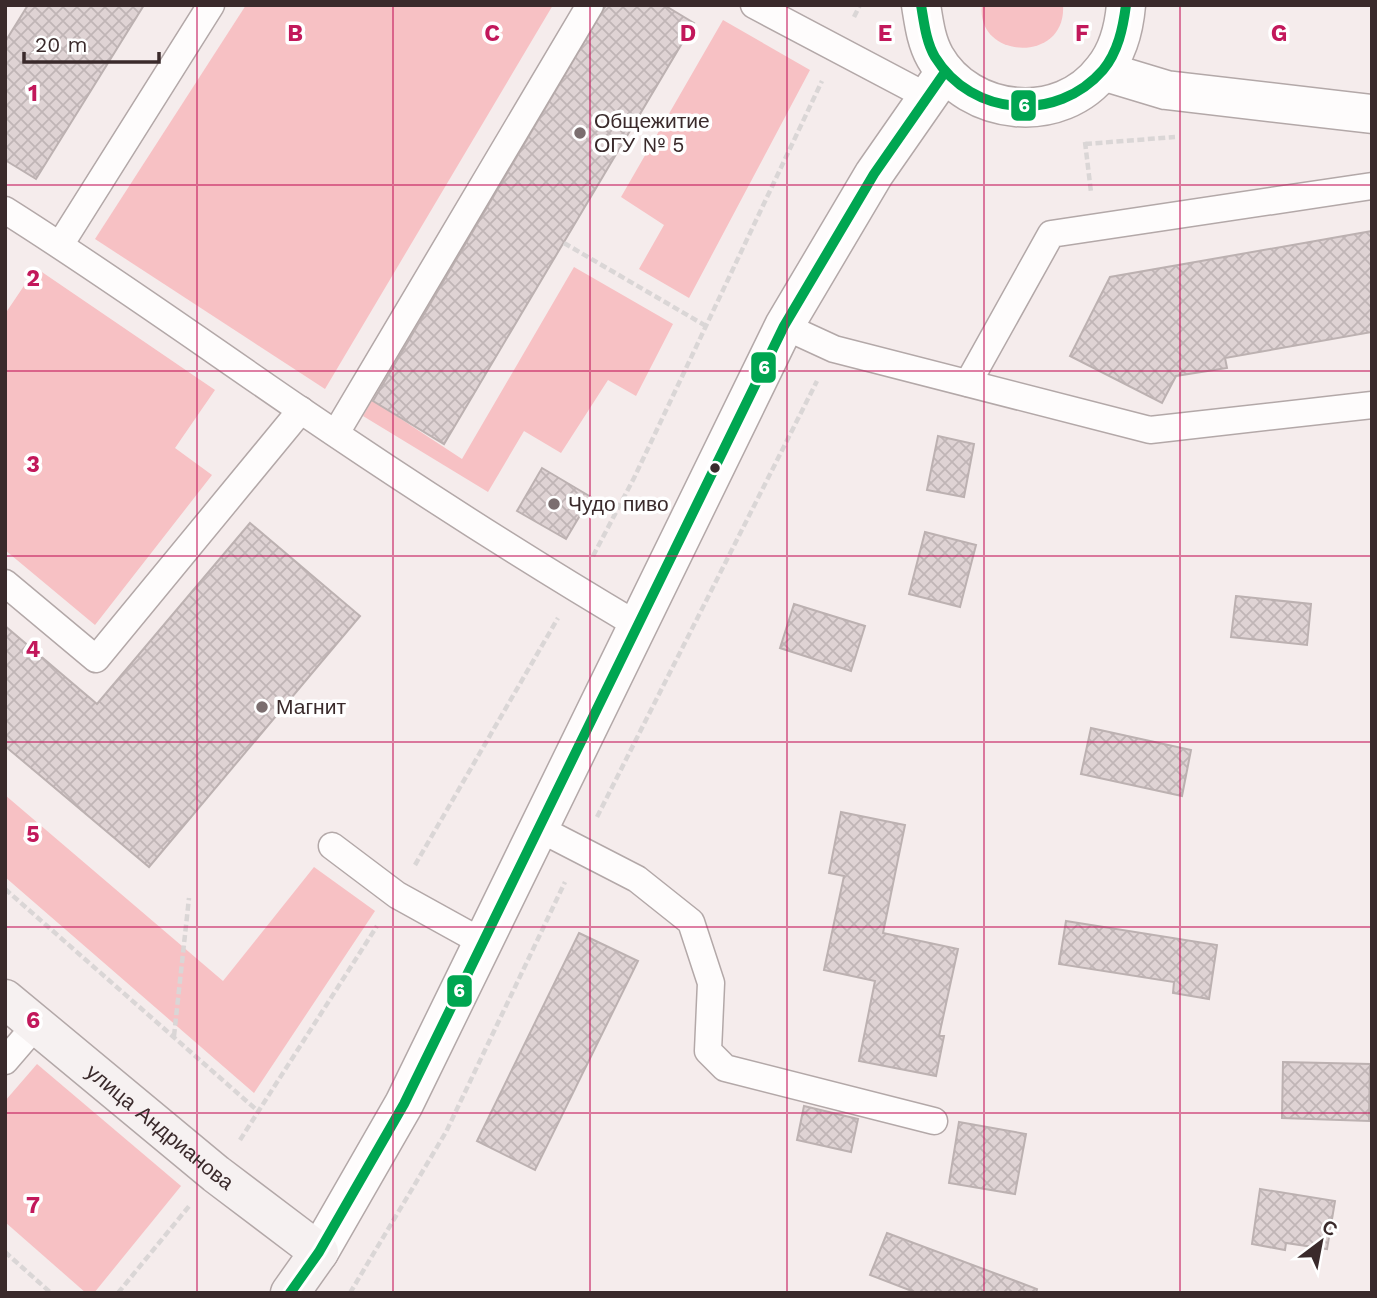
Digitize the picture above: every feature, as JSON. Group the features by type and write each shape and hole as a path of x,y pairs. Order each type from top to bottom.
{"street":[{"path":"290,1293 319,1252 404,1104 784,326 874,174 937,85 921,5"},
{"path":"937,85 968,92 995,105 1025,108 1054,104 1081,91 1103,71 1120,41 1126,5"},
{"path":"1103,71 1166,90 1372,114"},
{"name":"улица Андрианова","path":"5,999 215,1174 319,1252"}],"lane":[{"path":"60,245 211,5"},
{"path":"336,433 590,5"},
{"path":"754,5 838,48 937,85"},
{"path":"968,383 1051,234 1372,187"},
{"path":"5,210 336,433 575,589 637,625"},
{"path":"784,326 834,349 1150,430 1372,405"},
{"path":"5,583 96,659 301,410"},
{"path":"538,828 637,878 691,922 710,983 708,1051 725,1068 934,1121"},
{"path":"332,846 397,895 482,942"},
{"path":"5,1061 36,1025"}],"path":[{"path":"575,589 634,478 860,5"},
{"path":"564,243 706,326"},
{"path":"5,889 259,1112"},
{"path":"174,1036 189,898"},
{"path":"118,1293 215,1174"},
{"path":"5,1252 51,1293"}],"shaded area":[{"path":"246,5 553,5 325,389 95,239"},
{"path":"982,5 1063,5 1060,24 1051,38 1037,45 1021,48 1006,45 992,36 984,23"},
{"path":"723,20 810,70 689,298 639,269 664,225 621,197"},
{"path":"574,267 673,324 636,396 608,380 561,453 524,431 488,492 363,416 372,400 462,459"},
{"path":"36,268 215,390 175,448 212,475 95,625 5,550 5,314"},
{"path":"5,795 223,981 314,867 375,911 254,1093 5,877"},
{"path":"37,1064 181,1186 94,1293 86,1293 5,1222 5,1101"}],"building":[{"path":"28,5 144,5 36,179 5,160 5,42"},
{"name":"Общежитие ОГУ № 5","path":"606,5 664,5 694,23 444,444 373,401"},
{"path":"1372,231 1372,332 1225,358 1227,368 1176,376 1162,403 1070,356 1110,277"},
{"path":"938,436 974,444 964,497 927,490"},
{"name":"Чудо пиво","path":"542,468 591,497 566,539 517,511"},
{"path":"250,523 360,616 149,867 5,746 5,626 97,704"},
{"path":"925,532 976,545 960,607 909,594"},
{"path":"1236,596 1311,604 1307,645 1231,637"},
{"path":"794,604 865,626 851,671 780,648"},
{"path":"1091,728 1191,750 1182,796 1081,774"},
{"path":"841,812 905,825 883,933 958,949 939,1036 944,1036 936,1076 859,1061 875,981 824,970 844,876 829,873"},
{"path":"1066,921 1217,945 1209,999 1173,993 1174,982 1059,964"},
{"path":"579,933 638,961 535,1170 477,1141"},
{"path":"1283,1062 1370,1064 1369,1121 1282,1118"},
{"path":"804,1106 858,1119 851,1152 797,1140"},
{"path":"959,1122 1026,1134 1015,1194 949,1183"},
{"path":"1260,1189 1335,1201 1327,1249 1286,1243 1285,1250 1252,1244"},
{"path":"887,1233 1037,1289 1036,1293 917,1293 870,1275"}],"transit line":[{"name":"6","path":"921,5 932,51 951,77 970,92 992,101 1016,106 1039,105 1063,99 1084,87 1103,70 1119,39 1126,5"},
{"name":"6","path":"290,1293 319,1252 404,1104 784,326 874,174 945,72"}],"place":[{"name":"Общежитие ОГУ № 5","path":"580,133"},
{"name":"Чудо пиво","path":"554,504"},
{"name":"Магнит","path":"262,707"}]}
